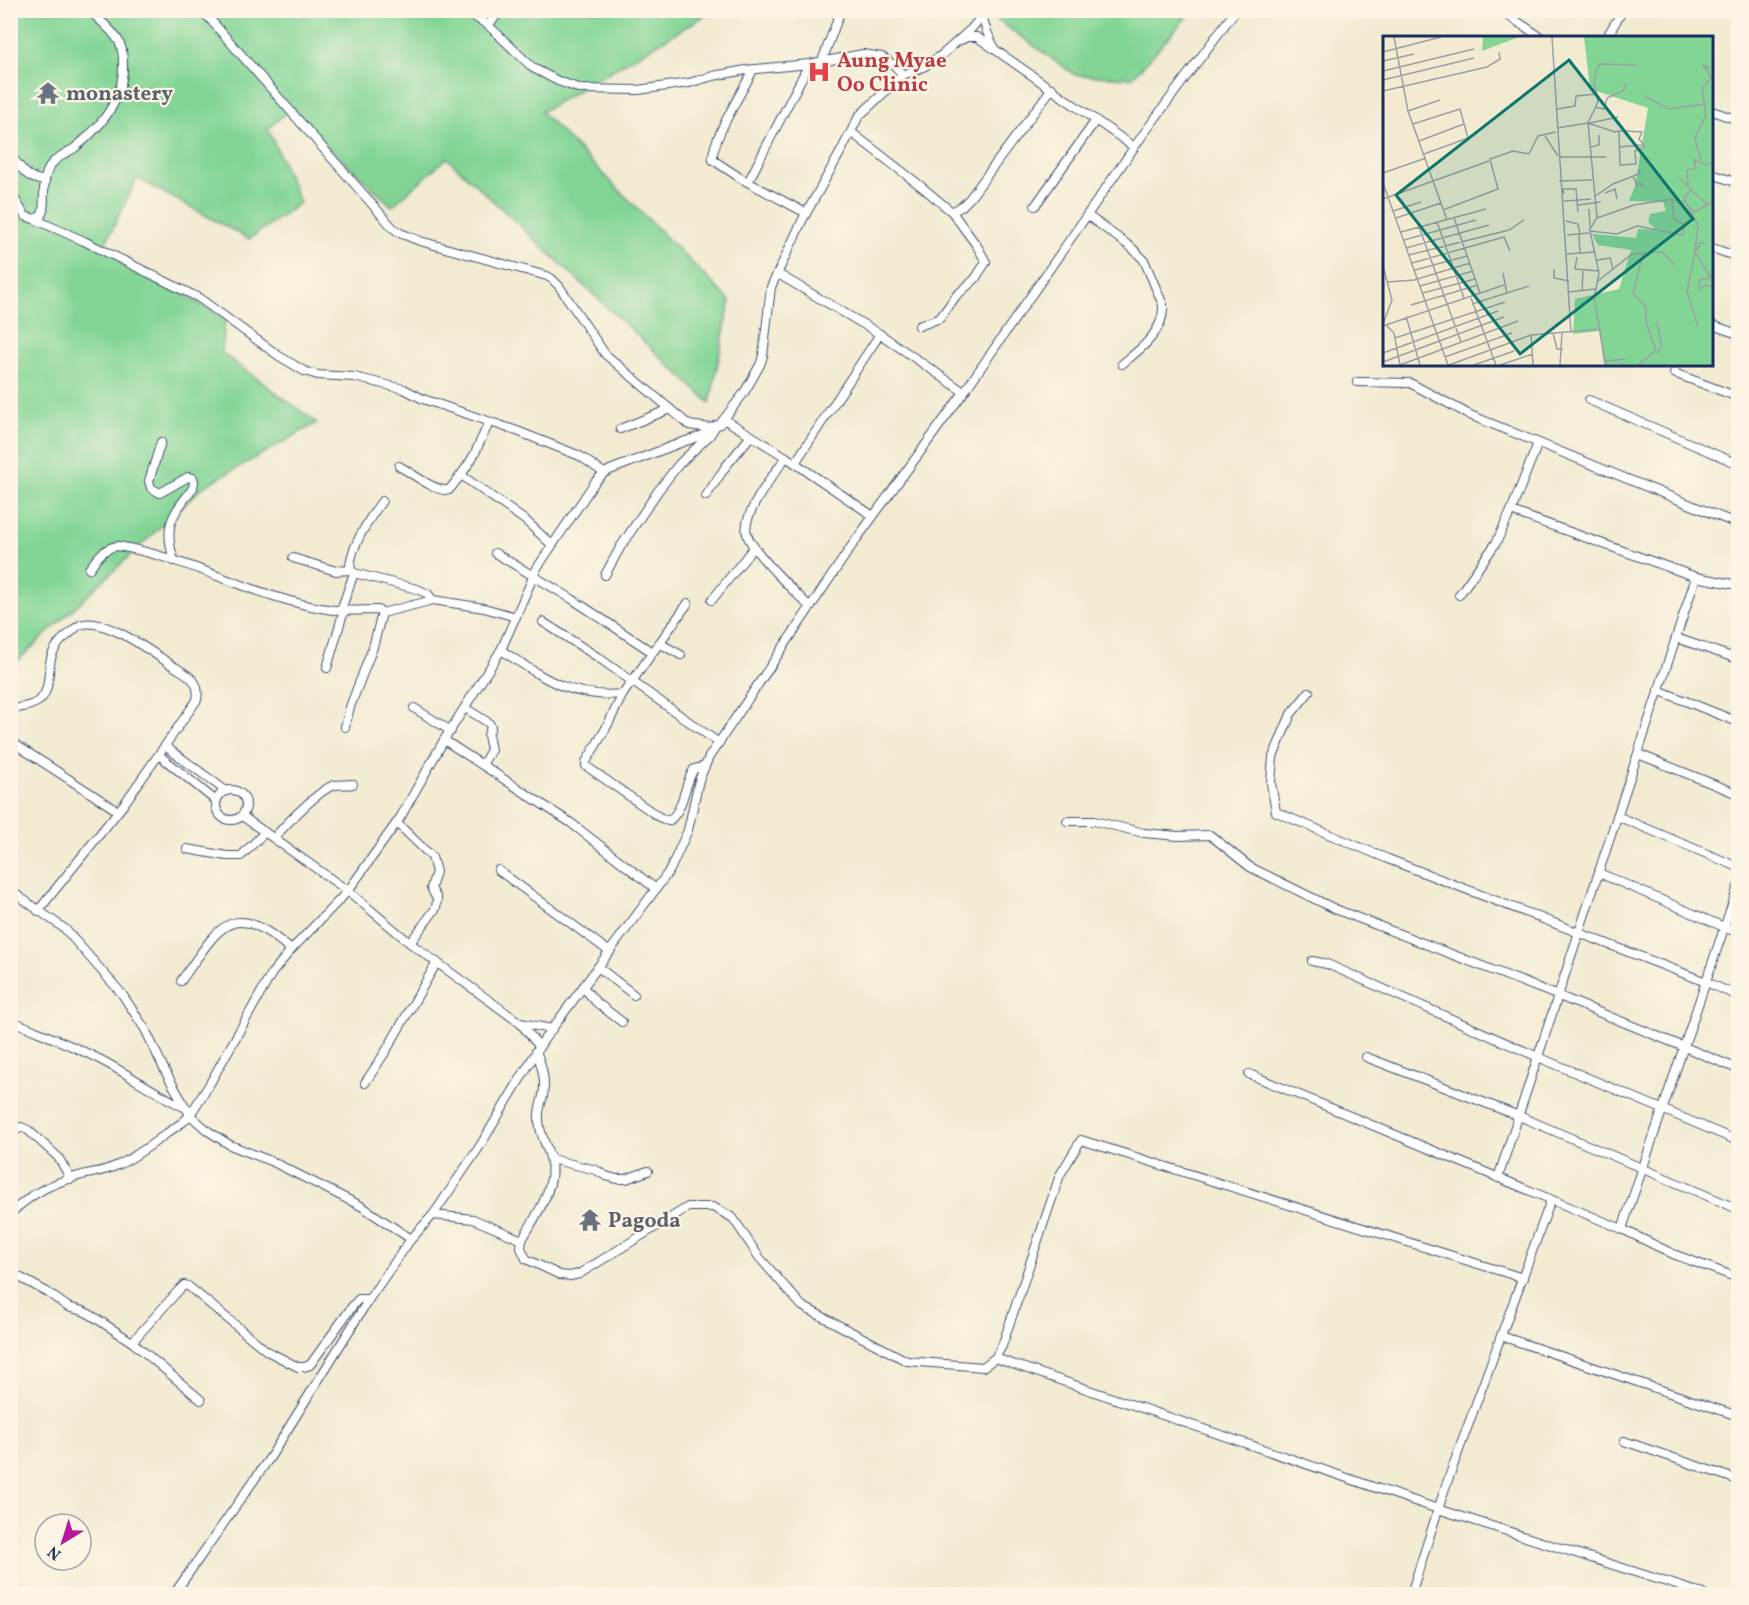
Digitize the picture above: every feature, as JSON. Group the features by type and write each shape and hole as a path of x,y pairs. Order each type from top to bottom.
{"street":[{"path":"34,219 41,216 43,211 45,181 52,163 75,148 92,132 111,110 121,86 124,72 123,54 119,42 111,30 89,10"},
{"path":"202,10 393,228 410,237 552,279 560,286 604,354 689,425 714,430"},
{"path":"464,10 488,25 533,68 558,81 582,88 638,90 689,83 720,75 809,64 864,54 882,57 903,75"},
{"path":"488,25 502,10"},
{"path":"822,60 841,10"},
{"path":"174,1594 271,1456 369,1299 411,1239 433,1215 480,1146 538,1049 670,870 688,830 699,780 705,766 810,607 964,392 1134,147 1236,10"},
{"path":"1500,10 1539,36"},
{"path":"1607,36 1623,10"},
{"path":"956,43 984,14"},
{"path":"984,14 987,32 996,51"},
{"path":"605,575 621,546 658,491 679,464 724,419 744,393 763,356 771,287 806,213 859,116 903,75 925,66 967,37 978,37 1134,147"},
{"path":"748,182 809,64"},
{"path":"753,70 724,125 712,153 713,160 806,213"},
{"path":"952,212 970,198 1052,88"},
{"path":"1713,111 1738,120"},
{"path":"1035,206 1096,120"},
{"path":"851,132 952,212 986,262 975,279 956,296 940,318 919,326"},
{"path":"10,154 25,174 45,181"},
{"path":"1713,174 1738,183"},
{"path":"10,191 25,216 84,241 199,298 279,356 304,371 318,375 354,377 404,389 423,399 517,431 580,456 604,473"},
{"path":"1087,215 1144,260 1163,306 1161,323 1150,339 1122,364"},
{"path":"1713,248 1738,257"},
{"path":"778,274 880,334 964,392"},
{"path":"1713,325 1738,334"},
{"path":"795,463 880,334"},
{"path":"1674,374 1738,397"},
{"path":"1357,382 1410,383 1470,415 1738,524"},
{"path":"1588,400 1738,464"},
{"path":"620,429 670,409"},
{"path":"724,419 786,457 873,516"},
{"path":"399,466 435,488 443,491 449,490 462,475 490,422"},
{"path":"10,1214 26,1199 45,1188 121,1164 174,1128 209,1085 267,981 291,950 348,891 397,823 444,740 501,650 534,575 595,482 604,473 714,430"},
{"path":"706,496 726,465 751,436"},
{"path":"161,442 149,480 151,488 160,493 188,477 194,482 193,488 170,522 169,539 174,561"},
{"path":"1459,595 1496,543 1538,443"},
{"path":"786,457 755,502 746,533 754,548 810,607"},
{"path":"462,475 526,521 552,545"},
{"path":"327,668 352,571 349,564 364,530 382,501"},
{"path":"1511,511 1696,577 1738,585"},
{"path":"88,569 108,547 118,546 174,561 300,603 328,610 378,610 382,613 433,600 484,608 516,617"},
{"path":"712,600 754,548"},
{"path":"495,553 534,575 652,652"},
{"path":"292,558 336,571 352,571 417,589 428,594 433,600"},
{"path":"1498,1178 1696,577"},
{"path":"688,603 622,694 586,766 659,817 669,821 675,817 679,809 694,769 705,766"},
{"path":"345,727 350,707 373,648 382,613"},
{"path":"543,622 632,680 719,743"},
{"path":"10,709 32,705 40,699 45,692 51,660 57,646 65,636 79,626 92,624 109,629 137,643 191,677 198,686 197,700 159,755 118,811 38,911"},
{"path":"1676,638 1738,659"},
{"path":"659,643 681,655"},
{"path":"501,650 532,671 562,687 580,693 622,694"},
{"path":"1658,690 1738,722"},
{"path":"1309,692 1291,714 1273,757 1271,783 1276,812 1388,859 1738,996"},
{"path":"414,708 451,731"},
{"path":"465,708 489,723 491,727 488,735 491,750 482,765"},
{"path":"444,740 571,824 656,889"},
{"path":"10,741 118,811"},
{"path":"165,746 226,791"},
{"path":"1638,754 1738,794"},
{"path":"159,755 216,801"},
{"path":"274,838 284,826 334,785 353,784"},
{"path":"226,791 239,792 244,797 246,810 236,819 230,820 218,814 216,801 220,794 226,791"},
{"path":"242,816 348,891 410,943 520,1023 538,1049 542,1065 544,1089 538,1113 542,1138 551,1159 546,1198 522,1240 521,1248 526,1259 560,1275 579,1274 688,1208 713,1206 733,1218 759,1257 802,1306 907,1361 982,1367 995,1358 1002,1346 1060,1175 1081,1140 1523,1278"},
{"path":"1617,816 1738,867"},
{"path":"1067,820 1094,822 1144,833 1178,836 1210,835 1250,867 1335,909 1738,1068"},
{"path":"397,823 432,857 436,872 431,888 437,899 436,908 410,943"},
{"path":"187,849 241,856 266,832"},
{"path":"498,870 610,952"},
{"path":"1599,873 1738,933"},
{"path":"1622,1229 1738,887"},
{"path":"10,890 65,929 130,1004 188,1112"},
{"path":"181,981 214,934 231,922 245,922 260,927 291,950"},
{"path":"1312,961 1328,964 1538,1057 1738,1141"},
{"path":"365,1083 438,962"},
{"path":"598,967 634,995"},
{"path":"583,987 596,1002 622,1022"},
{"path":"10,1020 99,1059 127,1074 188,1112 208,1131 230,1145 273,1162 360,1206 411,1239"},
{"path":"520,1023 552,1029"},
{"path":"1366,1057 1519,1116 1738,1209"},
{"path":"1249,1074 1622,1229 1673,1254 1738,1278"},
{"path":"10,1135 21,1127 28,1130 58,1157 71,1179"},
{"path":"551,1159 596,1170 617,1179 626,1179 648,1171"},
{"path":"1411,1594 1438,1509 1551,1200"},
{"path":"433,1215 473,1219 522,1240"},
{"path":"10,1272 47,1292 68,1307 91,1315 132,1342 201,1400"},
{"path":"132,1342 180,1289 188,1286 267,1351 304,1368 310,1365 354,1304 359,1299 369,1299"},
{"path":"1502,1336 1738,1416"},
{"path":"995,1358 1438,1509 1704,1594"},
{"path":"1624,1441 1738,1480"}],"green space":[{"path":"11,11 713,11 541,112 730,301 710,403 447,158 392,206 289,110 268,129 300,203 249,239 137,178 104,247 225,319 222,353 317,423 203,487 11,667"},
{"path":"985,11 1192,11 1132,78 1075,75"}],"place":[{"name":"Aung Myae Oo Clinic","path":"819,72"},
{"name":"monastery","path":"48,93"},
{"name":"Pagoda","path":"590,1220"}]}
